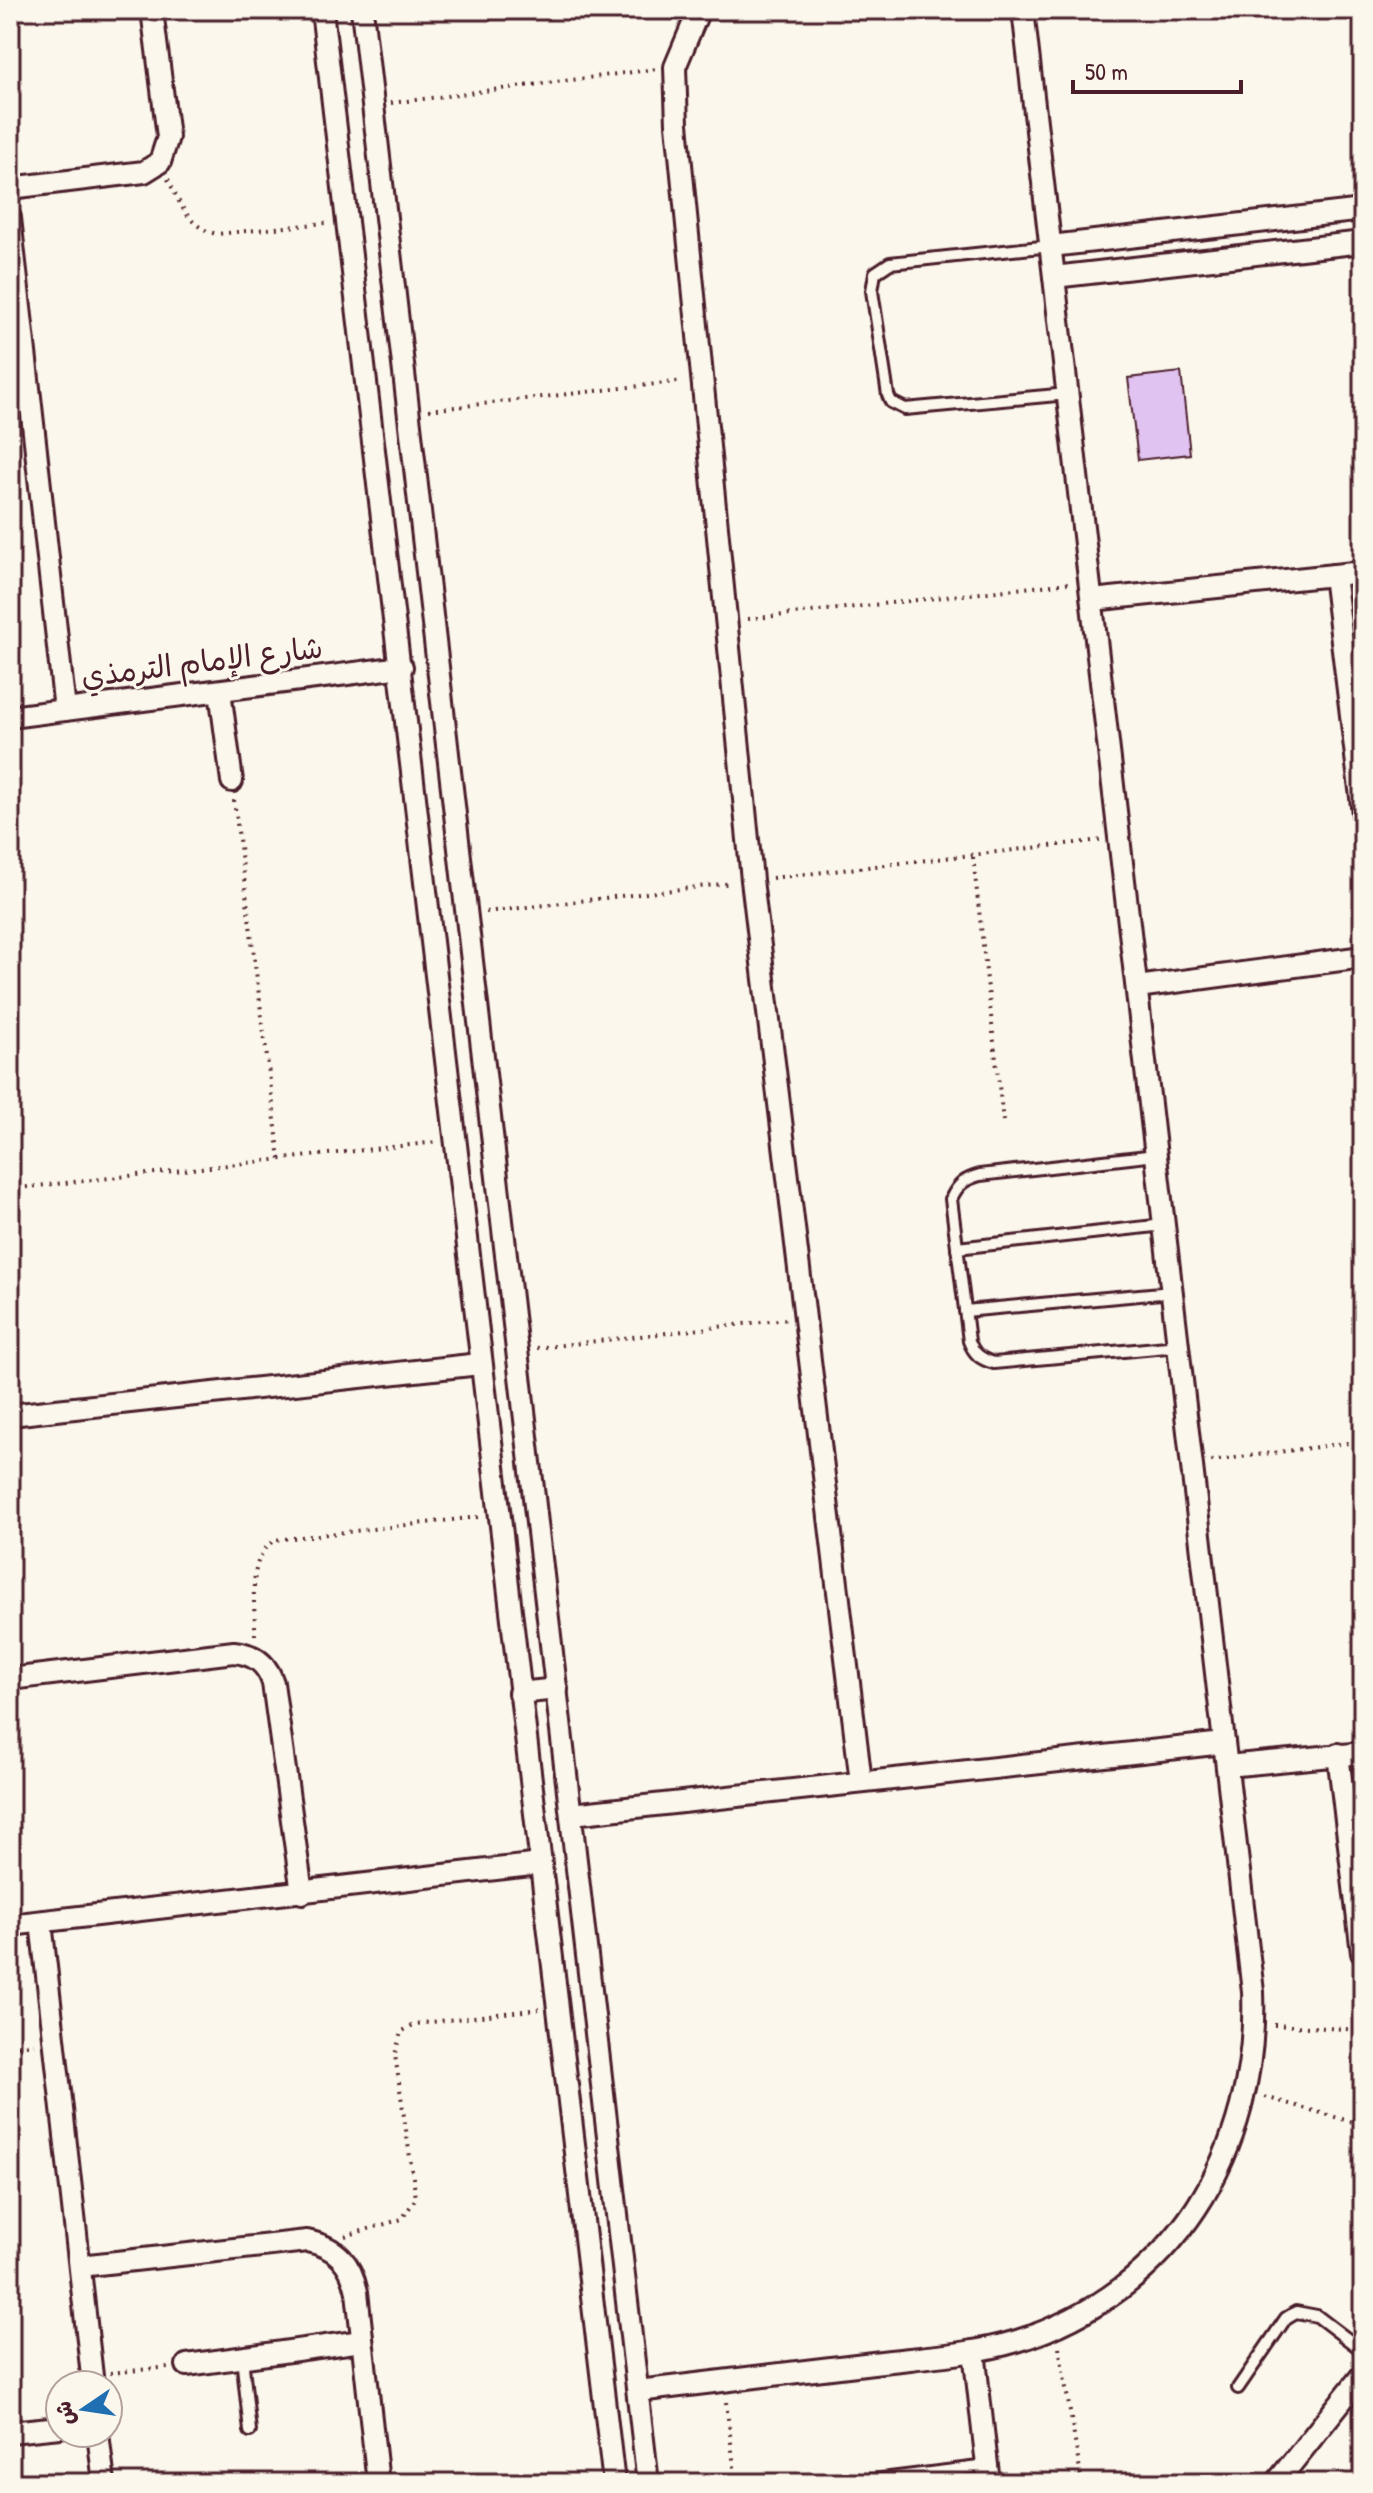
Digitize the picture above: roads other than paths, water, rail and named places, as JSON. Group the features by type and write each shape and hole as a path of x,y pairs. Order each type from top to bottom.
{"street":[{"path":"10,188 144,172 160,162 168,146 168,137 152,10"},
{"path":"322,10 391,570 480,1364 614,2483"},
{"path":"362,10 648,2483"},
{"path":"699,10 675,67 677,124 752,880 861,1782"},
{"path":"638,2391 974,2351 1056,2327 1096,2306 1132,2280 1165,2249 1193,2214 1217,2176 1235,2135 1247,2091 1254,2024 1227,1766 1023,10"},
{"path":"1051,246 1363,210"},
{"path":"10,218 16,331 65,710"},
{"path":"1054,277 1363,242"},
{"path":"391,570 426,565"},
{"path":"1091,590 1363,572"},
{"path":"1334,575 1363,814"},
{"name":"شارع الإمام الترمذي","path":"10,717 402,667"},
{"path":"220,691 232,781"},
{"path":"413,773 448,770"},
{"path":"1137,987 1363,957"},
{"path":"464,1224 501,1221"},
{"path":"10,1415 480,1364"},
{"path":"493,1473 530,1469"},
{"path":"10,1679 234,1652 255,1657 264,1664 273,1683 302,1893"},
{"path":"519,1693 557,1689"},
{"path":"572,1814 1224,1743"},
{"path":"1227,1766 1363,1753"},
{"path":"1338,1754 1362,1953"},
{"path":"10,1925 540,1864"},
{"path":"41,1922 91,2369"},
{"path":"551,1960 589,1957"},
{"path":"80,2266 291,2242 322,2244 347,2263 354,2277 378,2483"},
{"path":"587,2251 622,2248"},
{"path":"187,2365 362,2341"},
{"path":"974,2351 988,2474"},
{"path":"1276,2483 1363,2374"},
{"path":"10,2432 44,2429"},
{"path":"100,2449 104,2483"}],"lane":[{"path":"1051,246 890,263 875,273 872,291 888,395 898,407 1068,394"},
{"path":"1156,1155 967,1178 951,1199 973,1352 994,1363 1178,1346"},
{"path":"957,1248 1164,1225"},
{"path":"965,1311 1172,1292"},
{"path":"1238,2388 1286,2318 1296,2312 1317,2316 1363,2351"},
{"path":"242,2357 250,2431"},
{"path":"849,2483 988,2474"}]}
